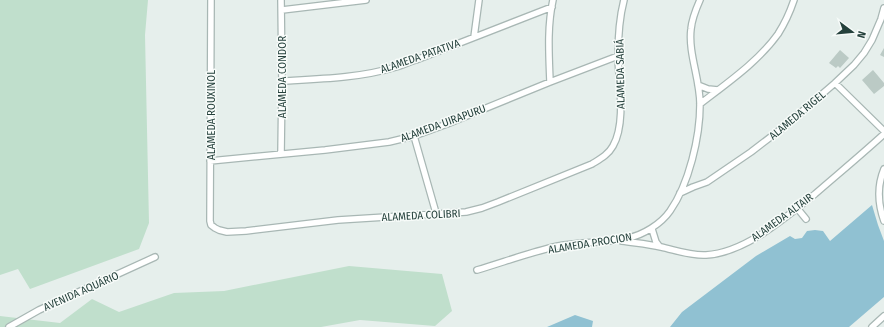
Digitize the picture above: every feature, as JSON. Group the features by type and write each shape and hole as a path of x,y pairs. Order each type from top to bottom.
{"street":[{"name":"ALAMEDA ROUXINOL","path":"212,0 210,221 211,225 215,228"},
{"name":"ALAMEDA CONDOR","path":"281,0 281,154"},
{"path":"282,10 354,0 366,0"},
{"path":"474,37 479,0"},
{"path":"550,82 549,43 553,0"},
{"name":"ALAMEDA SABIÁ","path":"612,147 618,136 620,122 621,103 618,56 620,14 624,0"},
{"name":"ALAMEDA PROCION","path":"477,270 558,246 628,238 652,229 669,212 685,183 695,145 698,126 700,104 690,30 692,20 700,0"},
{"path":"700,104 750,64 767,47 784,24 794,0"},
{"name":"ALAMEDA PATATIVA","path":"282,81 338,77 375,72 396,67 552,7"},
{"name":"ALAMEDA RIGEL","path":"680,193 707,182 751,152 785,126 835,83 864,53 872,40 884,8"},
{"name":"ALAMEDA UIRAPURU","path":"210,161 325,150 389,142 414,136 618,56"},
{"path":"835,83 884,133"},
{"path":"698,86 719,90"},
{"name":"ALAMEDA ALTAIR","path":"614,240 660,246 703,255 728,251 751,240 777,224 846,168 884,133"},
{"path":"414,136 436,214"},
{"name":"ALAMEDA COLIBRI","path":"215,228 227,232 246,231 338,220 466,212 498,202 592,164 605,156 612,147"},
{"path":"884,169 879,199 880,211 884,221"},
{"path":"797,208 806,219"},
{"path":"652,229 656,242 660,246"},
{"name":"AVENIDA AQUÁRIO","path":"9,327 39,310 155,257"},
{"path":"872,327 882,320"}],"green space":[{"path":"0,0 148,0 145,35 149,223 139,249 30,289 18,269 0,275"},
{"path":"349,266 442,274 452,311 435,326 360,320 321,327 0,327 0,316 60,323 92,299 119,312 174,293 224,291"}],"water":[{"path":"872,205 884,241 884,297 849,327 670,327 682,312 756,256 790,236 795,239 802,238 807,231 823,231 830,241"},
{"path":"575,315 593,321 592,327 547,327"}],"building":[{"path":"884,48 884,57 880,55"},
{"path":"840,50 849,58 840,68 838,66 836,68 829,63"},
{"path":"873,70 884,83 884,86 874,94 862,80"}]}
